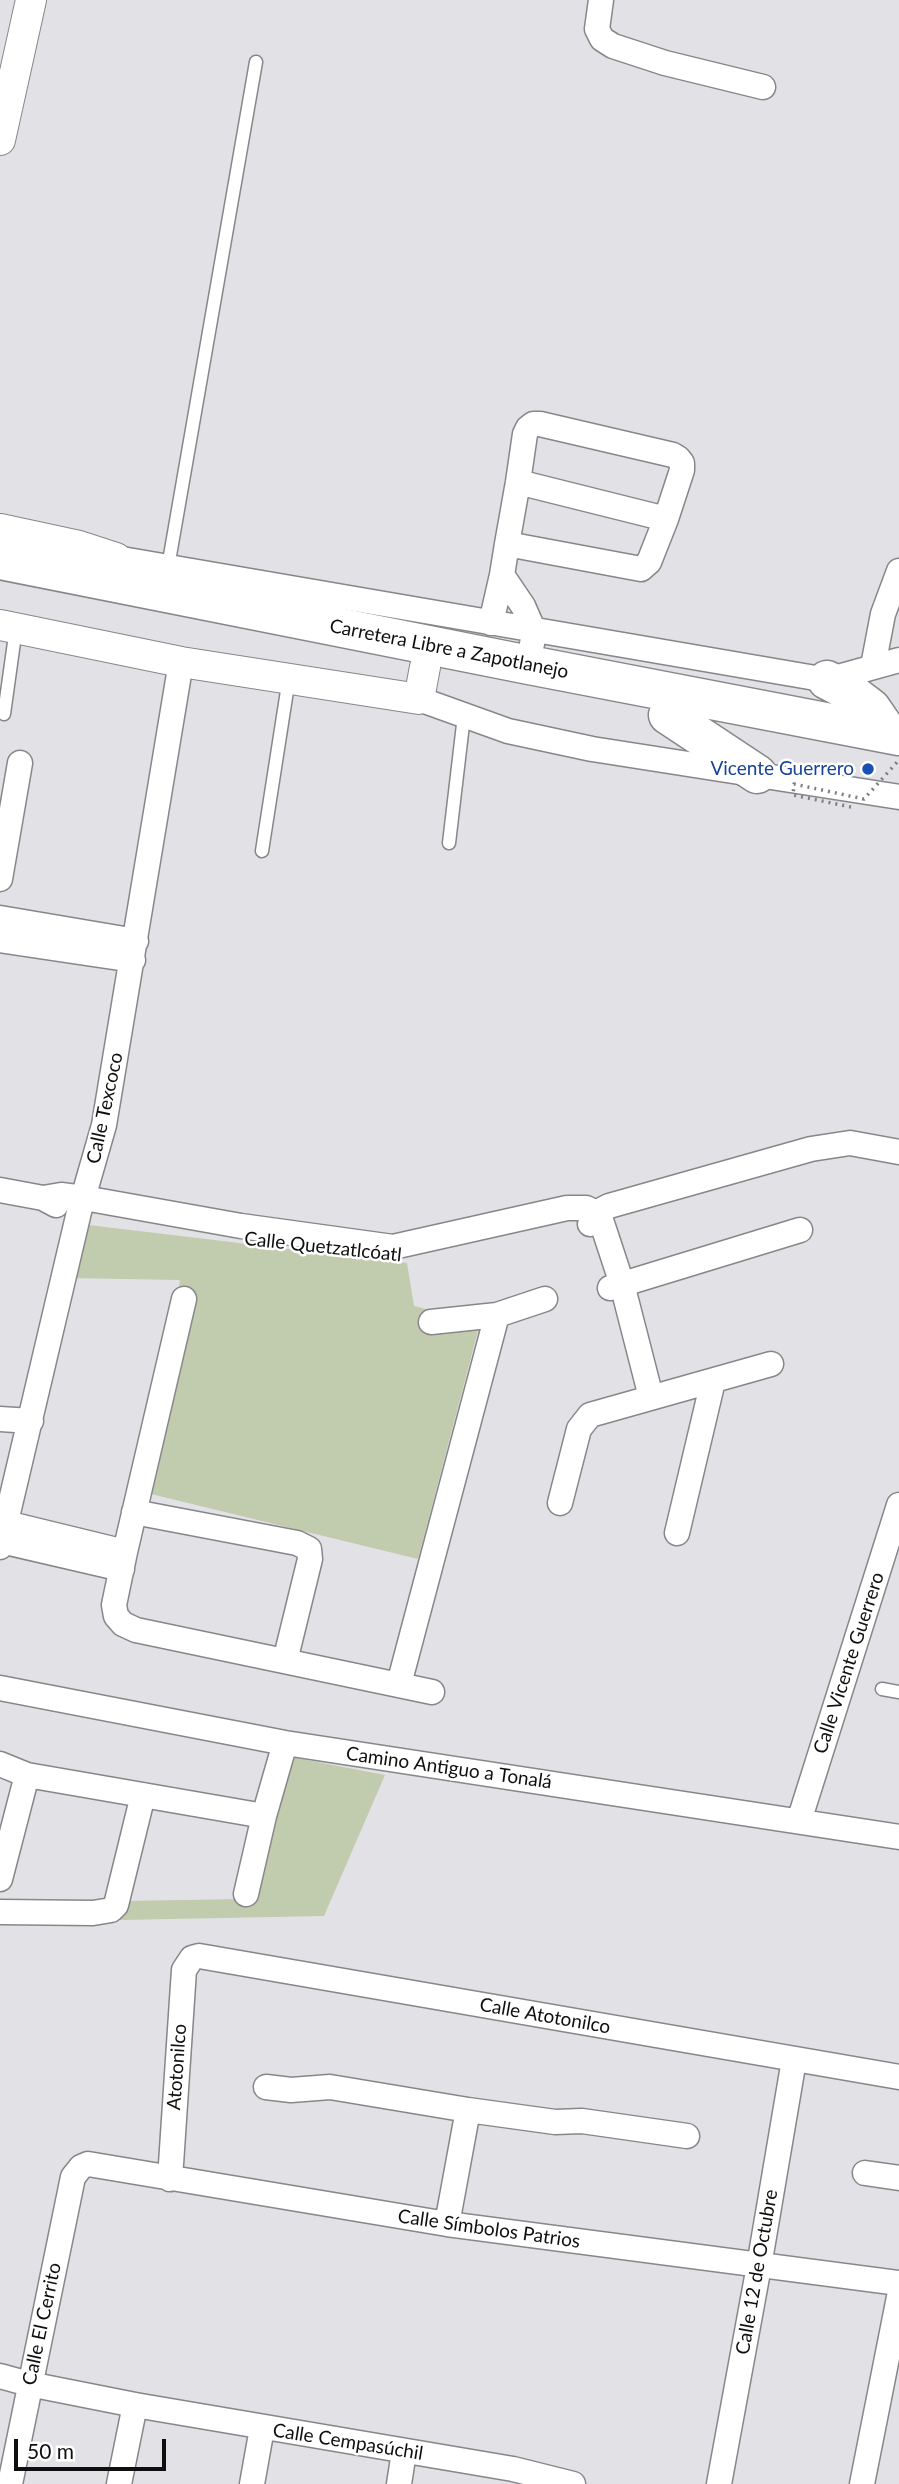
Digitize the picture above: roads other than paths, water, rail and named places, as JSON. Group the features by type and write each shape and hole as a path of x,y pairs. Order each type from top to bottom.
{"main road":[{"path":"116,558 191,598"},
{"name":"Carretera Libre a Zapotlanejo","path":"0,560 191,598 532,648 896,748"},
{"name":"Carretera Libre a Zapotlanejo","path":"0,584 422,683 896,748"},
{"path":"827,680 850,692 871,708 896,748"},
{"path":"668,715 757,774"}],"street":[{"path":"0,140 31,0"},
{"path":"601,0 597,29 602,39 613,47 763,87"},
{"path":"491,623 502,575 507,544 518,482 525,434 533,424 678,458 681,470 666,519 649,562 641,569 507,544"},
{"path":"518,482 666,519"},
{"path":"0,529 79,546 116,558 491,623 532,648 827,680 899,660"},
{"path":"873,666 883,614 899,571"},
{"path":"502,575 523,606 532,648"},
{"name":"Carretera Libre a Zapotlanejo","path":"8,626 181,662 289,678 422,683"},
{"name":"Calle Texcoco","path":"2,1537 81,1205 104,1125 181,662"},
{"path":"422,683 464,716 508,731 592,749 899,797"},
{"path":"1,871 7,796 20,763"},
{"path":"0,918 134,950"},
{"path":"0,940 134,950"},
{"name":"Calle Quetzatlcóatl","path":"0,1190 43,1198 58,1206 81,1205 226,1236 405,1258 566,1221 594,1219 609,1206 811,1149 850,1143 899,1152"},
{"path":"594,1219 616,1286 645,1398"},
{"path":"616,1286 800,1230"},
{"path":"184,1299 123,1561 114,1605 116,1616 123,1624 136,1630 432,1692"},
{"path":"431,1322 497,1315 545,1299"},
{"path":"399,1684 497,1315"},
{"path":"560,1503 583,1421 598,1412 771,1364"},
{"path":"677,1533 713,1381"},
{"path":"0,1419 30,1421"},
{"name":"Calle Vicente Guerrero","path":"799,1821 899,1505"},
{"path":"134,1512 297,1543 309,1549 310,1559 285,1661"},
{"path":"2,1537 123,1561"},
{"name":"Camino Antiguo a Tonalá","path":"0,1688 285,1743 899,1837"},
{"path":"246,1894 285,1743"},
{"path":"0,1764 27,1775 264,1816"},
{"path":"0,1879 27,1775"},
{"path":"0,1912 93,1913 111,1910 116,1905 143,1795"},
{"name":"Calle Atotonilco","path":"191,1958 206,1956 899,2077"},
{"name":"Atotonilco","path":"170,2179 184,1970 191,1958"},
{"name":"Calle 12 de Octubre","path":"719,2484 794,2060"},
{"path":"266,2087 291,2090 330,2087 555,2122 582,2121 687,2136"},
{"path":"447,2224 468,2110"},
{"name":"Calle Símbolos Patrios","path":"81,2167 95,2164 170,2179 447,2224 899,2283"},
{"name":"Calle El Cerrito","path":"10,2484 73,2177 81,2167"},
{"path":"865,2173 899,2178"},
{"path":"862,2484 899,2297"},
{"name":"Calle Cempasúchil","path":"0,2376 135,2405 404,2452 511,2477 573,2484"},
{"path":"119,2484 135,2405"},
{"path":"252,2484 262,2428"},
{"path":"399,2484 404,2452"}],"lane":[{"path":"168,567 256,62"},
{"path":"4,714 8,626"},
{"path":"262,851 289,678"},
{"path":"449,843 464,716"},
{"path":"882,1689 899,1692"}],"place":[{"name":"Vicente Guerrero","path":"868,769"}]}
